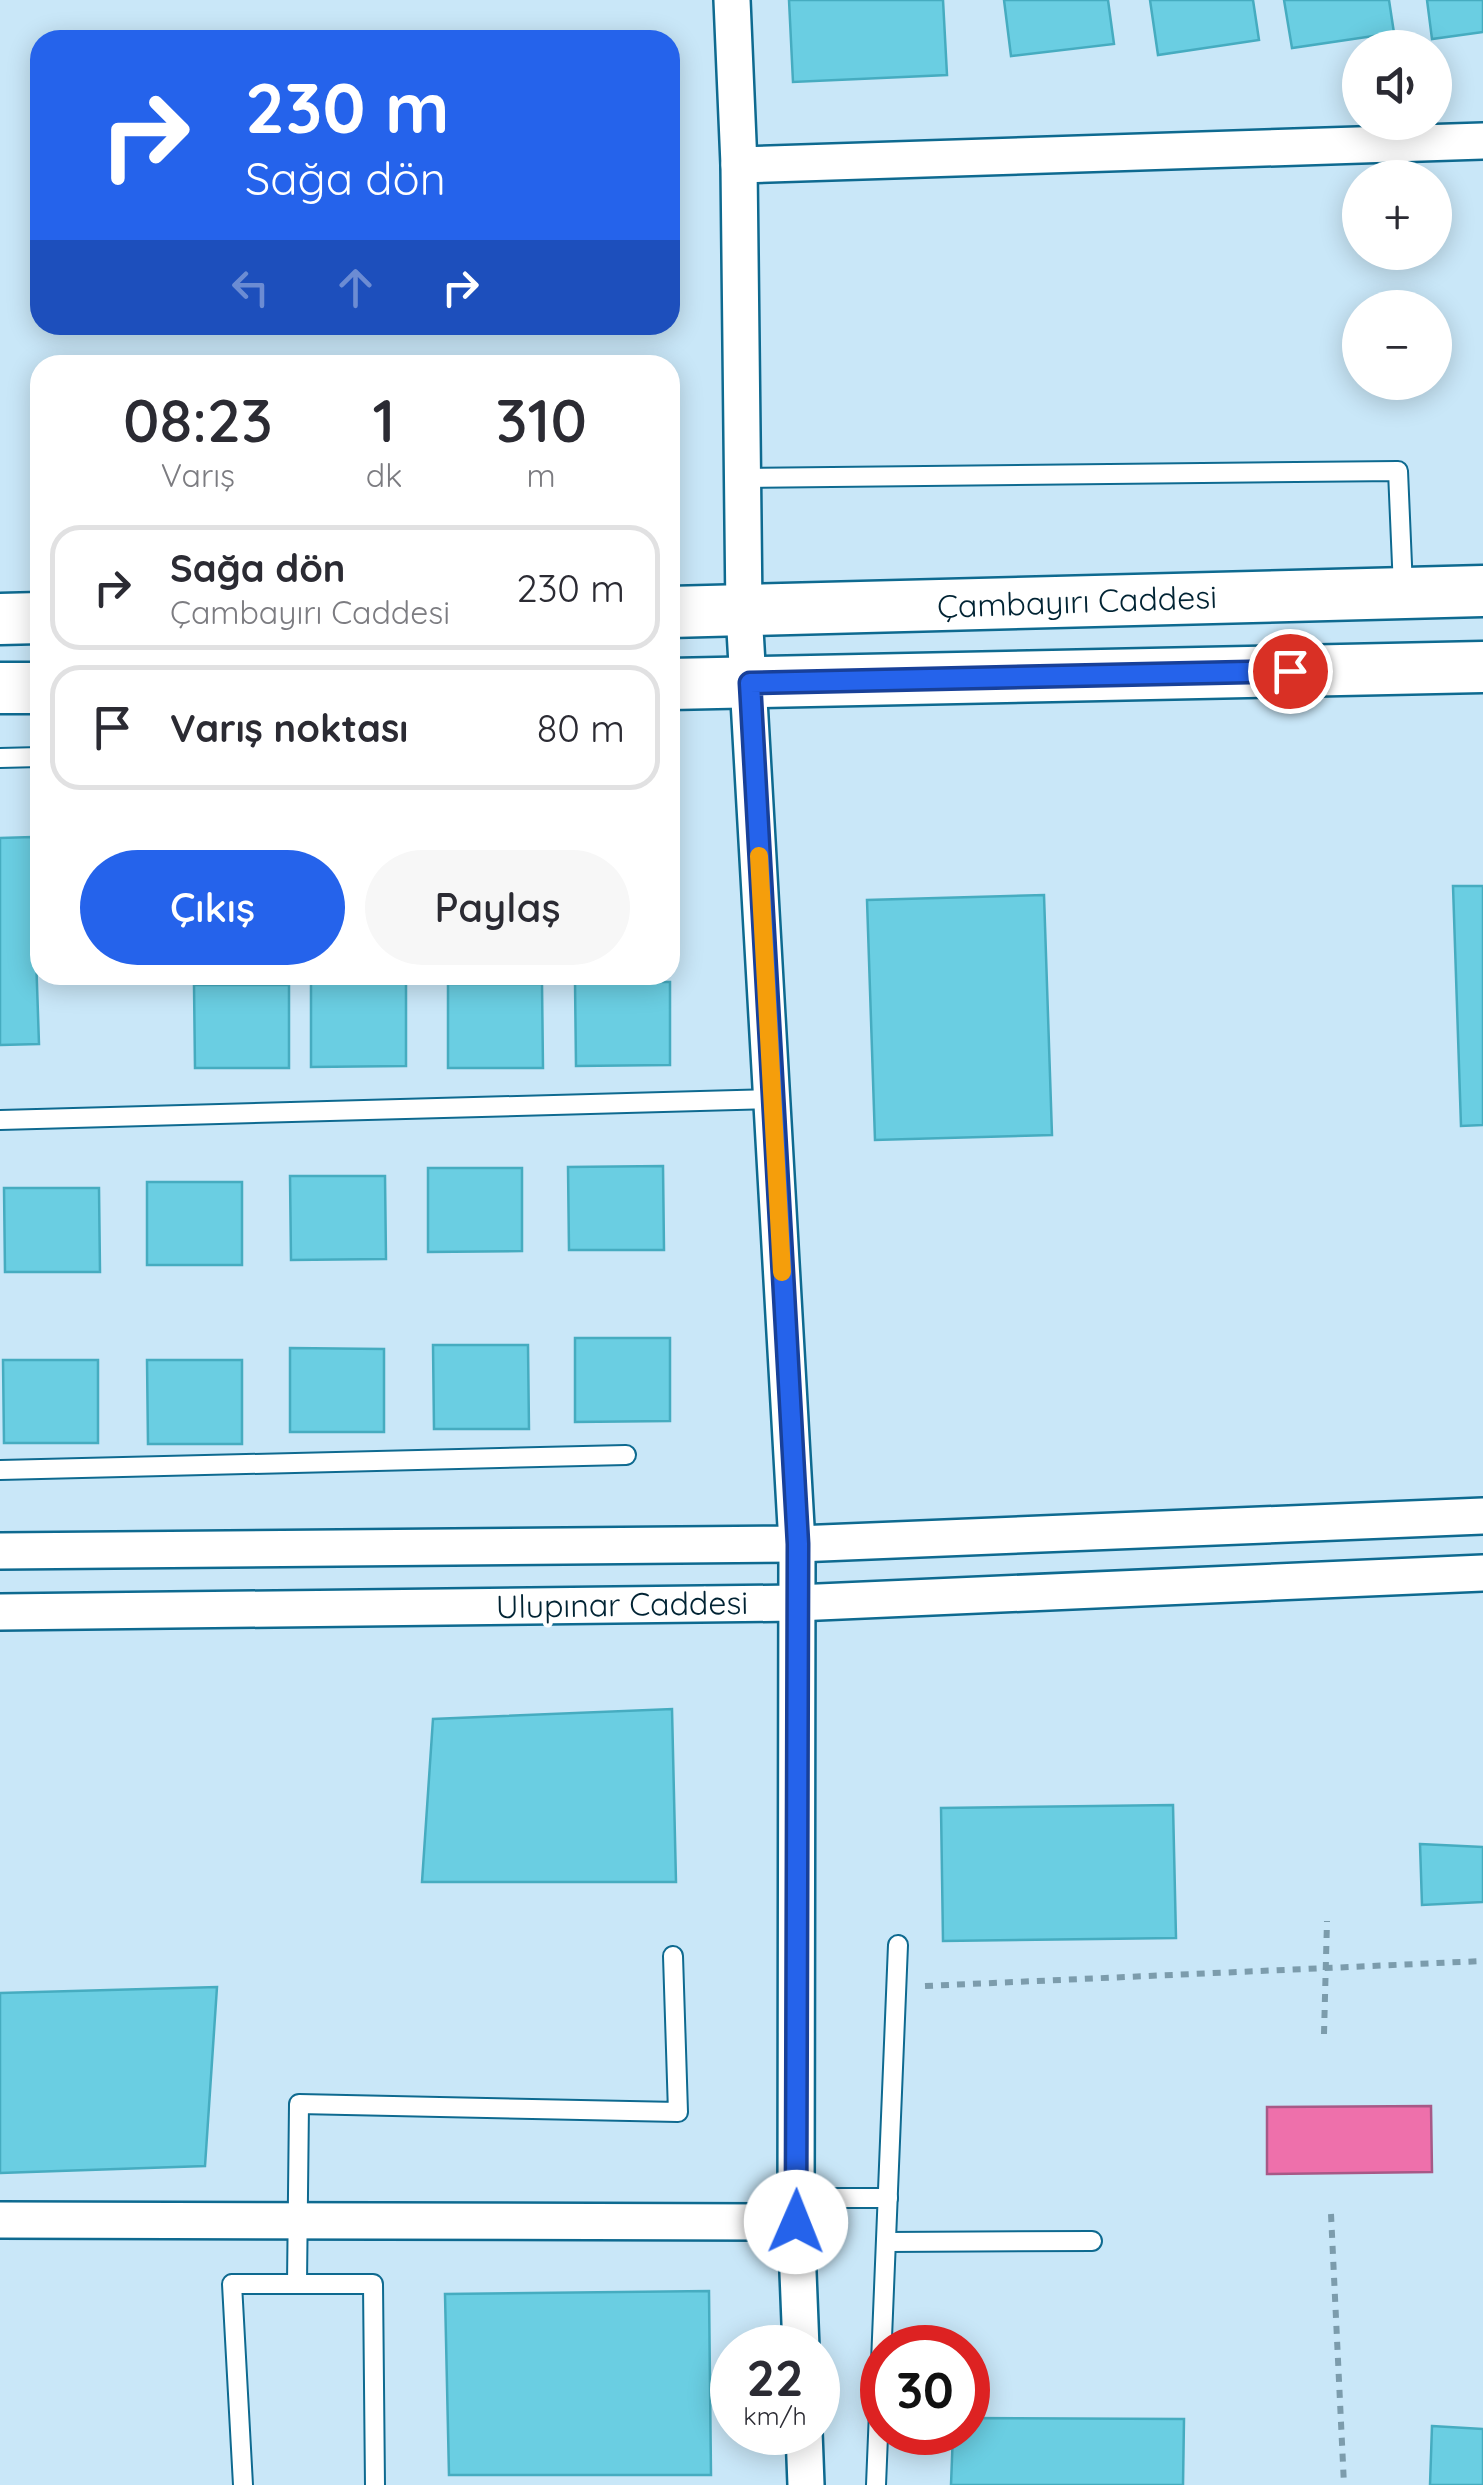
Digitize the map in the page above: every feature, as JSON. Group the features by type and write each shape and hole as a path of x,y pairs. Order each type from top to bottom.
{"main road":[{"name":"Çambayırı Caddesi","path":"680,612 1483,591"},
{"path":"0,618 30,618"},
{"path":"680,684 1483,666"},
{"path":"0,688 30,688"}],"street":[{"path":"732,0 740,165 744,612 798,1544 800,2325"},
{"path":"740,165 1483,141"},
{"name":"Ulupınar Caddesi","path":"0,1551 798,1544 1483,1516"},
{"name":"Ulupınar Caddesi","path":"0,1612 796,1602 1483,1573"},
{"path":"0,2220 297,2221 797,2210"},
{"path":"805,2455 806,2485"}],"lane":[{"path":"742,478 1398,471 1404,593"},
{"path":"0,758 30,757"},
{"path":"0,1120 772,1098"},
{"path":"0,1470 626,1455"},
{"path":"876,2485 898,1945"},
{"path":"298,2282 298,2104 678,2112 673,1956"},
{"path":"797,2210 888,2198"},
{"path":"886,2242 1092,2241"},
{"path":"243,2485 232,2284 298,2282 374,2284 375,2485"}],"path":[{"path":"1324,2034 1327,1921"},
{"path":"896,1987 1483,1961"},
{"path":"1331,2214 1344,2485"}],"shaded area":[{"path":"1431,2106 1432,2172 1267,2174 1267,2107"}],"building":[{"path":"789,0 943,0 947,75 793,82"},
{"path":"1004,0 1108,0 1114,44 1011,56"},
{"path":"1150,0 1253,0 1259,40 1158,55"},
{"path":"1284,0 1389,0 1394,30 1342,30 1342,41 1292,48"},
{"path":"1427,0 1483,0 1483,32 1452,36 1452,30 1431,30"},
{"path":"30,837 30,985 37,985 39,1044 0,1045 0,838"},
{"path":"1453,886 1483,886 1483,1125 1461,1126"},
{"path":"1044,895 1052,1135 875,1140 867,900"},
{"path":"194,985 289,985 289,1068 195,1068"},
{"path":"311,985 406,985 406,1066 311,1067"},
{"path":"448,985 542,985 543,1068 448,1068"},
{"path":"575,985 670,985 670,1065 576,1066"},
{"path":"663,1166 664,1250 569,1250 568,1167"},
{"path":"428,1168 522,1168 522,1251 428,1252"},
{"path":"290,1176 385,1176 386,1259 291,1260"},
{"path":"147,1182 242,1182 242,1265 147,1265"},
{"path":"4,1188 99,1188 100,1272 5,1272"},
{"path":"575,1338 670,1338 670,1421 575,1422"},
{"path":"433,1345 528,1345 529,1429 434,1429"},
{"path":"290,1348 384,1349 384,1432 290,1432"},
{"path":"3,1360 98,1360 98,1443 4,1443"},
{"path":"147,1360 242,1360 242,1444 148,1444"},
{"path":"672,1709 676,1882 422,1882 433,1719"},
{"path":"1173,1805 1176,1938 943,1941 941,1808"},
{"path":"1420,1844 1483,1847 1483,1902 1422,1905"},
{"path":"217,1987 205,2166 0,2173 0,1993"},
{"path":"709,2291 711,2475 449,2475 445,2294"},
{"path":"990,2418 1184,2419 1183,2485 951,2485 952,2455 990,2455"},
{"path":"1432,2426 1483,2429 1483,2485 1430,2485"}],"slow traffic":[{"path":"759,856 782,1272"}],"route":[{"path":"796,2222 798,1544 750,683 1290,671"}]}
